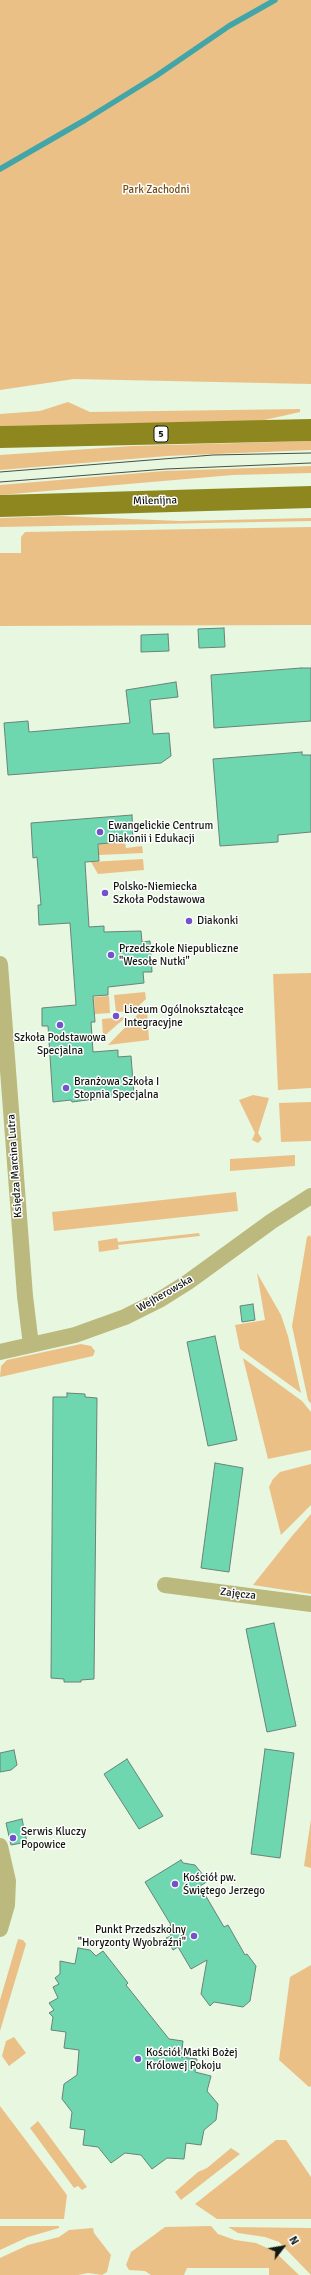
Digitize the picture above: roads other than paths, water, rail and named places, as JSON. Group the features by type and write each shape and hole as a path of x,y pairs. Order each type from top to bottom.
{"main road":[{"name":"5","path":"0,437 311,430"},
{"name":"Milenijna","path":"0,506 311,498"}],"street":[{"name":"Księdza Marcina Lutra","path":"0,964 25,1296 31,1345"},
{"name":"Wejherowska","path":"0,1352 96,1328 125,1317 161,1299 188,1282 272,1221 311,1196"},
{"name":"Zajęcza","path":"165,1585 311,1604"},
{"path":"0,1846 8,1881 7,1905 0,1929"}],"waterway":[{"path":"0,169 85,120 156,76 229,26 275,0"}],"tram line":[{"path":"0,472 213,455 311,453"},
{"path":"0,482 166,469 311,463"}],"place":[{"name":"Ewangelickie Centrum Diakonii i Edukacji","path":"100,832"},
{"name":"Polsko-Niemiecka Szkoła Podstawowa","path":"105,893"},
{"name":"Diakonki","path":"189,921"},
{"name":"Przedszkole Niepubliczne \"Wesołe Nutki\"","path":"111,955"},
{"name":"Liceum Ogólnokształcące Integracyjne","path":"116,1016"},
{"name":"Szkoła Podstawowa Specjalna","path":"60,1025"},
{"name":"Branżowa Szkoła I Stopnia Specjalna","path":"66,1088"},
{"name":"Serwis Kluczy Popowice","path":"13,1838"},
{"name":"Kościół pw. Świętego Jerzego","path":"175,1884"},
{"name":"Punkt Przedszkolny \"Horyzonty Wyobraźni\"","path":"194,1936"},
{"name":"Kościół Matki Bożej Królowej Pokoju","path":"138,2059"}],"park label":[{"name":"Park Zachodni","path":"156,190"}]}
